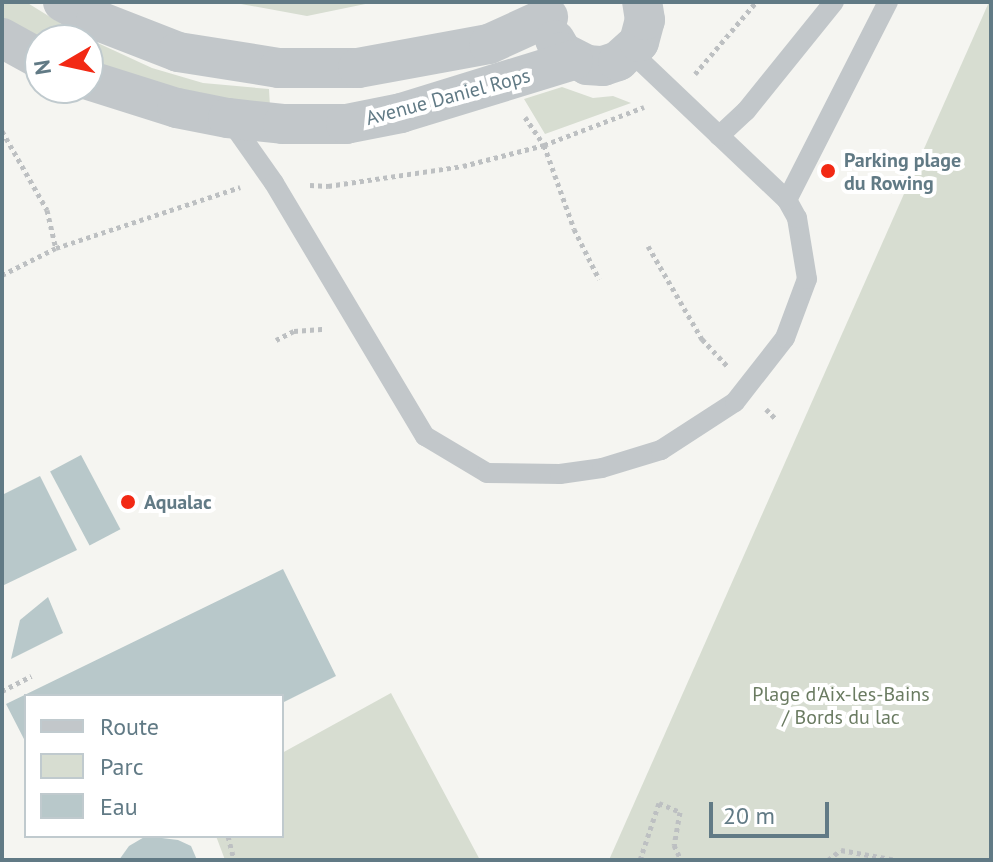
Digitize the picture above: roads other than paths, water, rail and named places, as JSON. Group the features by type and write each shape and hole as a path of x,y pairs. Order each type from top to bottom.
{"street":[{"name":"Avenue Daniel Rops","path":"63,2 96,20 178,52 279,68 358,68 489,44 550,10"},
{"path":"550,10 555,41 573,60 603,66 645,19"},
{"path":"2,38 24,50"},
{"name":"Avenue Daniel Rops","path":"104,85 152,101 228,118 283,124 346,124 401,113 573,60"}],"lane":[{"path":"719,136 746,111 834,2"},
{"path":"792,209 888,2"},
{"path":"228,118 274,183 425,436 487,473 529,475 588,470 661,450 735,402 785,338 807,279 792,209 677,95 645,19"}],"water":[{"path":"81,455 120,529 90,546 50,471"},
{"path":"40,476 77,550 2,586 2,495"},
{"path":"283,569 336,676 284,702 284,694 27,694"},
{"path":"48,597 63,633 11,659 20,620"},
{"path":"24,695 24,739 6,704"},
{"path":"143,838 178,840 191,846 197,860 119,860 129,846"}],"place":[{"name":"Parking plage du Rowing","path":"828,171"},
{"name":"Aqualac","path":"128,502"}],"park label":[{"name":"Plage d'Aix-les-Bains / Bords du lac","path":"841,706"}]}
